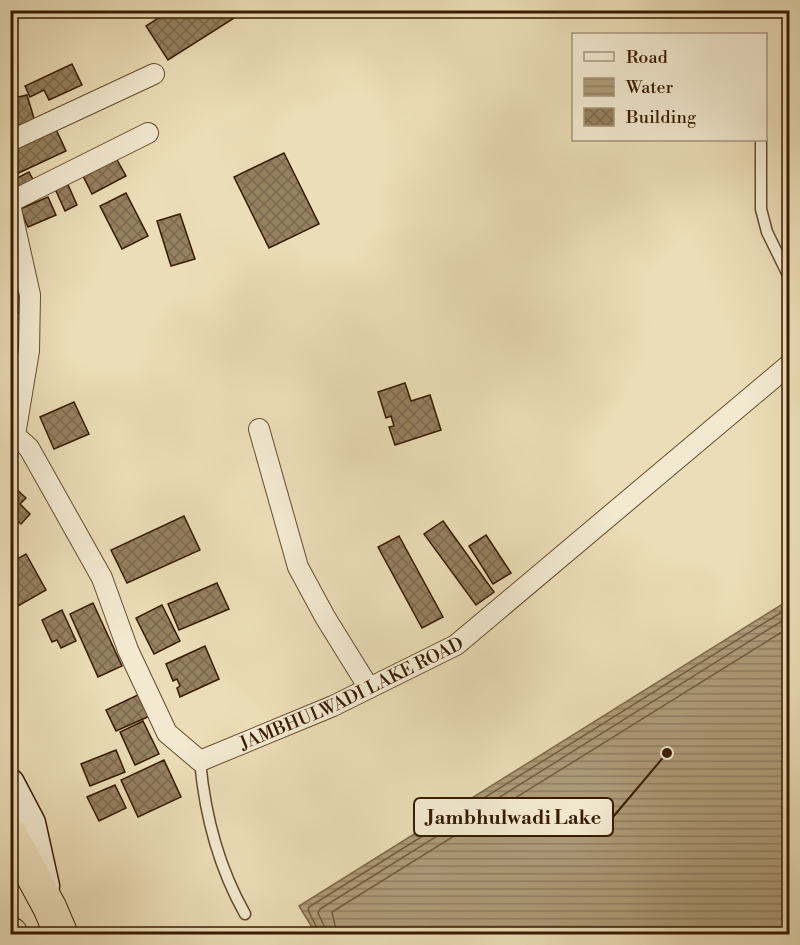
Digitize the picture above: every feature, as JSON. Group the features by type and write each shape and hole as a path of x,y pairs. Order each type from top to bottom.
{"highway":[{"path":"10,834 55,922"}],"street":[{"path":"10,141 154,74"},
{"path":"148,133 10,203 30,295 28,351 13,433 29,448 102,578 129,650 167,733 200,761"},
{"name":"JAMBHULWADI LAKE ROAD","path":"200,761 369,688 456,645 789,364"},
{"path":"259,429 298,567 325,617 369,688"},
{"path":"10,783 31,823 55,922"}],"lane":[{"path":"761,141 761,208 767,232 789,279"},
{"path":"200,761 203,796 218,858 245,914"}],"water":[{"path":"789,600 789,934 316,934 299,906"}],"building":[{"path":"171,10 240,10 242,13 168,60 146,26"},
{"path":"72,64 82,85 49,100 44,90 30,97 25,86"},
{"path":"27,95 36,125 10,132 10,99"},
{"path":"54,125 66,151 12,176 10,145"},
{"path":"284,153 319,224 269,248 234,177"},
{"path":"116,158 126,176 92,194 83,176"},
{"path":"29,172 36,185 20,193 13,180"},
{"path":"65,178 77,205 65,211 53,184"},
{"path":"126,193 148,236 122,249 100,206"},
{"path":"48,197 56,215 28,227 20,209"},
{"path":"180,214 195,259 171,266 157,221"},
{"path":"20,286 29,309 10,316 10,290"},
{"path":"10,344 23,373 10,379"},
{"path":"405,383 411,401 430,395 441,430 395,445 389,427 394,426 391,416 386,418 378,392"},
{"path":"74,402 89,434 54,449 40,417"},
{"path":"15,488 26,498 20,504 30,514 21,524 10,515 10,493"},
{"path":"184,516 200,550 127,583 111,550"},
{"path":"443,521 494,592 476,605 424,534"},
{"path":"486,535 511,573 493,584 469,546"},
{"path":"399,536 443,617 422,628 378,547"},
{"path":"26,554 46,590 18,606 10,593 10,563"},
{"path":"217,583 229,609 179,630 168,604"},
{"path":"93,603 122,666 98,677 70,614"},
{"path":"162,605 180,641 154,654 136,618"},
{"path":"62,610 76,641 61,648 57,640 52,642 42,620"},
{"path":"205,646 219,679 180,697 177,688 180,686 177,679 173,681 166,664"},
{"path":"142,693 152,715 116,731 106,710"},
{"path":"143,721 159,754 135,765 120,732"},
{"path":"116,750 125,772 90,786 81,764"},
{"path":"164,760 181,797 138,817 121,780"},
{"path":"115,785 126,808 99,821 87,797"}],"place":[{"name":"Jambhulwadi Lake","path":"667,753"}]}
